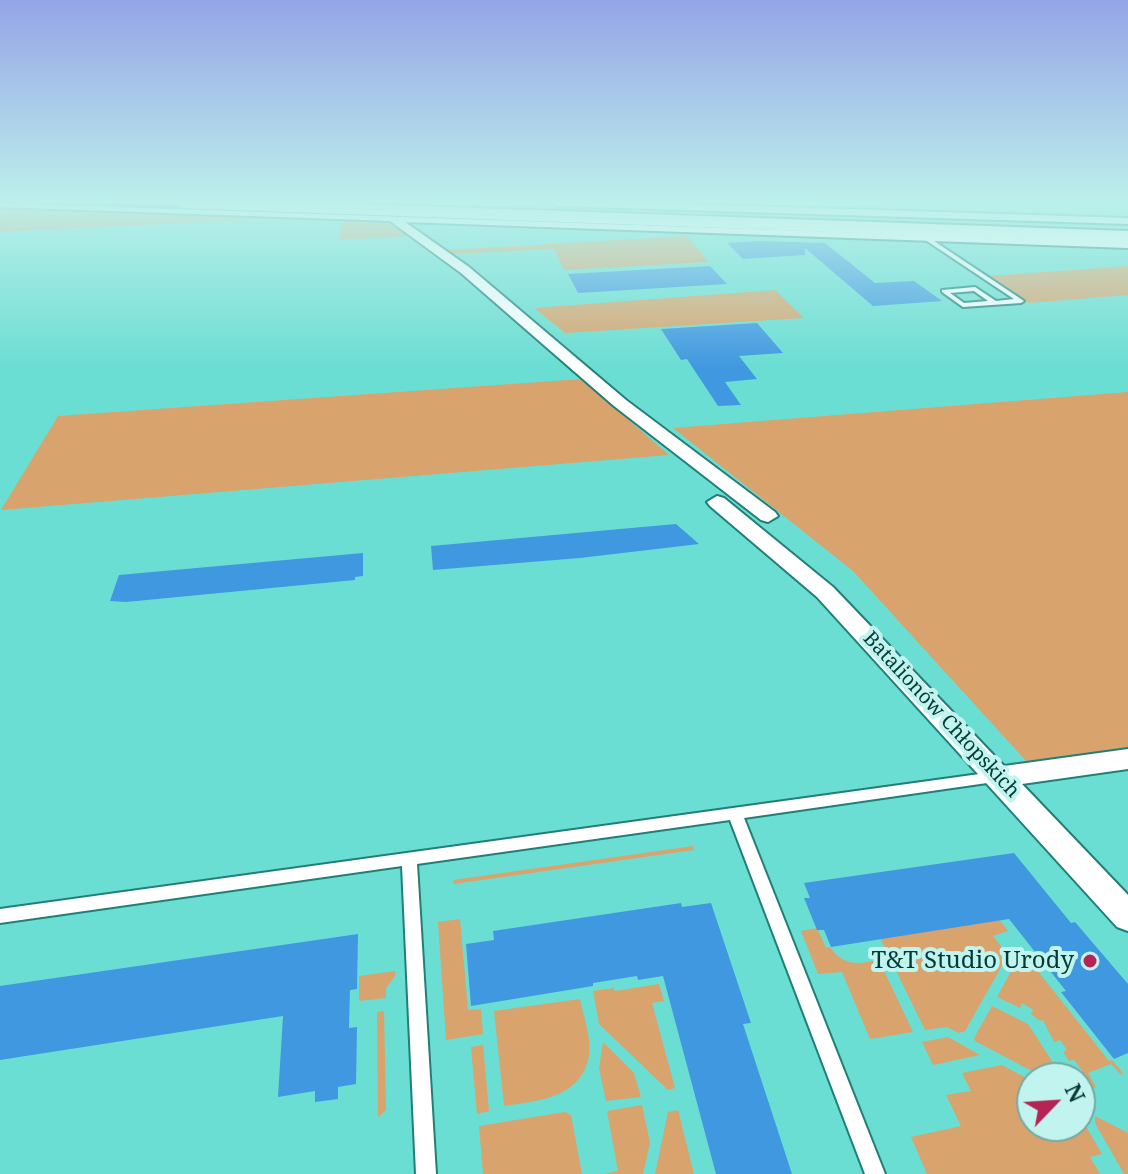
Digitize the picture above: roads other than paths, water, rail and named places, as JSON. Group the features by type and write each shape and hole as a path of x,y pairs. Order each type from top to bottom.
{"street":[{"path":"448,258 620,403 768,516 744,523"},
{"name":"Batalionów Chłopskich","path":"717,502 825,592 1128,917"},
{"path":"999,777 1128,759"}],"lane":[{"path":"956,258 1021,301 963,305 944,291 975,289"},
{"path":"959,278 995,303"},
{"path":"0,916 999,777"},
{"path":"735,813 875,1174"},
{"path":"409,859 426,1174"}],"place":[{"name":"T&T Studio Urody","path":"1090,961"}]}
